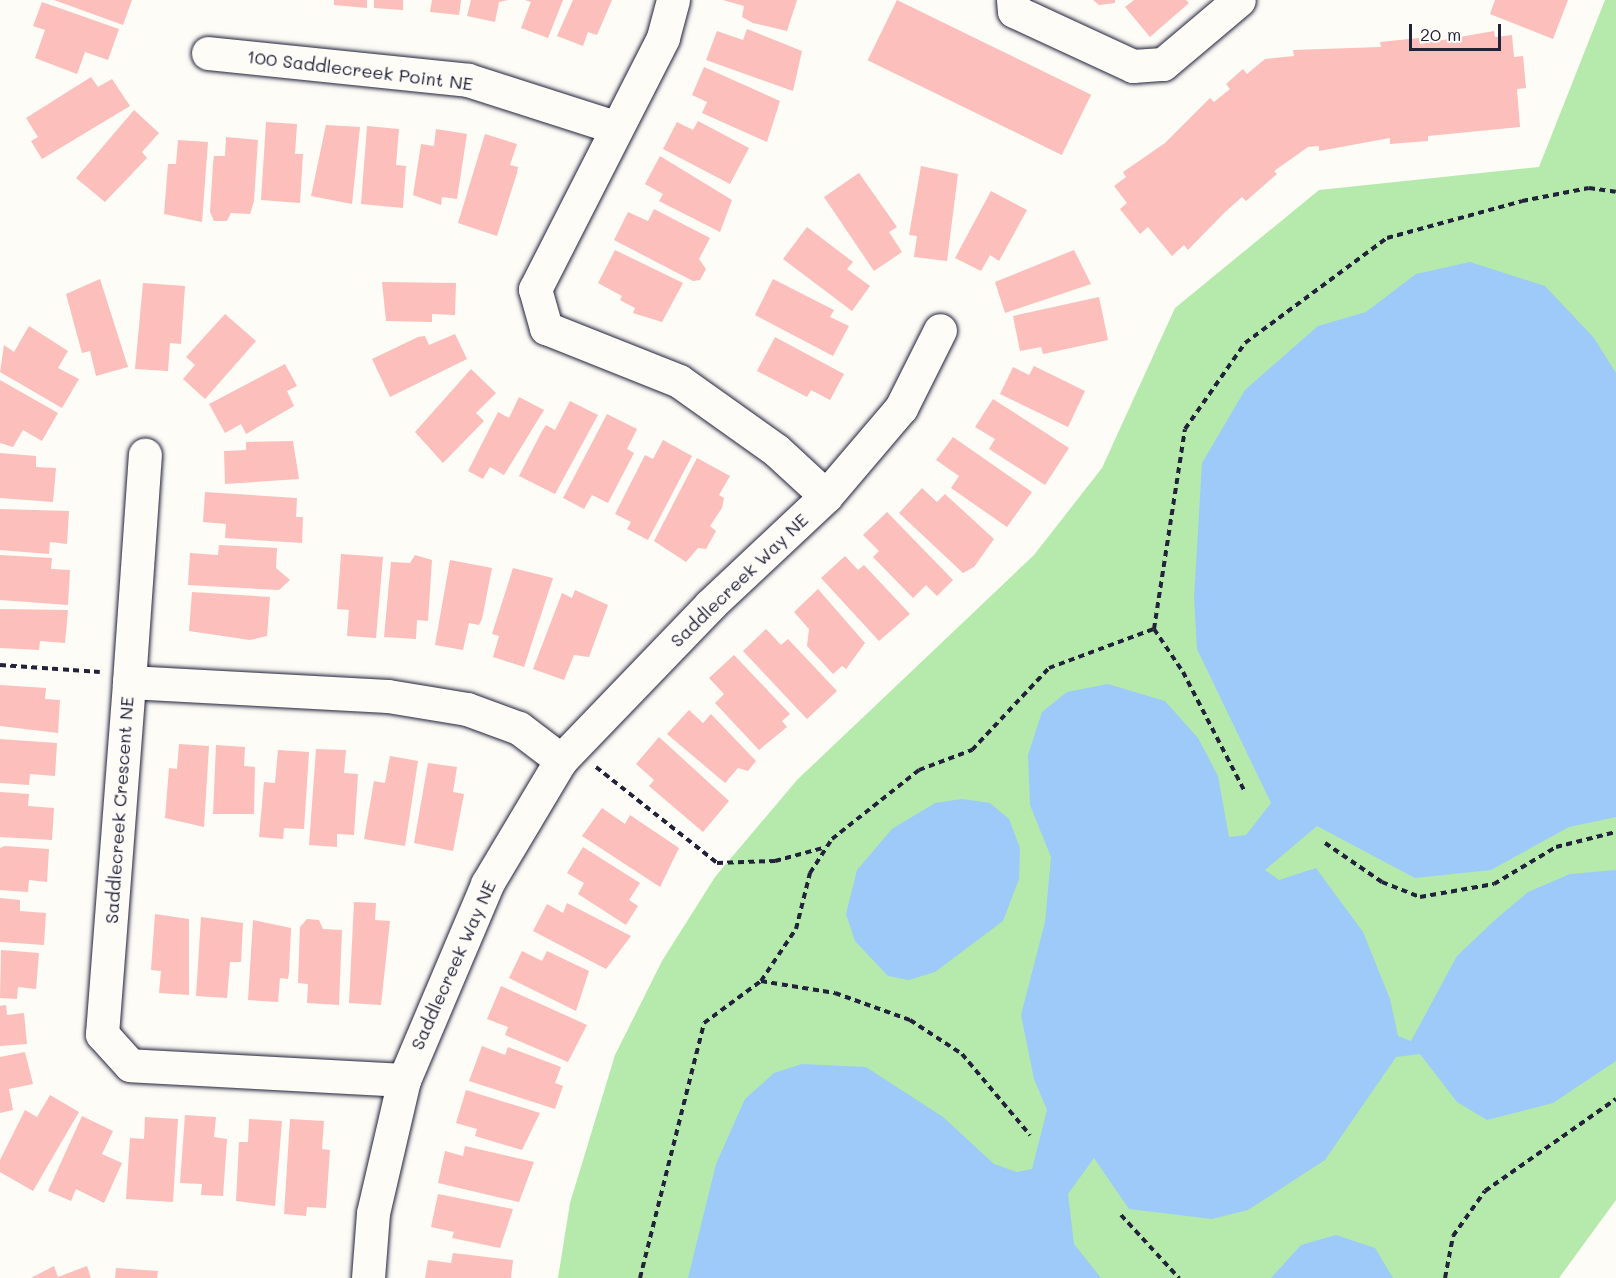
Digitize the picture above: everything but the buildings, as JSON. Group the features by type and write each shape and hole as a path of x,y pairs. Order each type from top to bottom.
{"street":[{"path":"673,0 663,38 614,128 535,289 546,328 679,381 776,450 826,496"},
{"path":"1013,0 1014,11 1132,66 1163,64 1239,0"},
{"name":"100 Saddlecreek Point NE","path":"208,53 468,80 614,128"},
{"name":"Saddlecreek Way NE","path":"368,1278 373,1213 404,1080 487,884 571,750 710,605 826,496 900,408 940,330"},
{"path":"129,682 145,454"},
{"name":"Saddlecreek Crescent NE","path":"404,1080 130,1065 102,1034 129,682 388,696 467,709 571,750"}],"path":[{"path":"1244,790 1183,672 1154,629 1185,429 1245,343 1388,238 1522,201 1589,188 1616,192"},
{"path":"640,1278 704,1023 760,981 796,929 810,873 824,848 919,770 972,750 1049,668 1154,629"},
{"path":"0,666 104,673 129,682"},
{"path":"571,750 717,863 775,861 824,848"},
{"path":"1325,843 1382,882 1420,897 1494,884 1556,847 1616,832"},
{"path":"760,981 835,993 910,1020 962,1054 1030,1135"},
{"path":"1445,1278 1453,1236 1485,1191 1616,1099"},
{"path":"1121,1215 1179,1278"}],"green space":[{"path":"1605,0 1616,0 1616,1200 1559,1278 558,1278 570,1203 615,1055 662,961 715,877 797,780 1034,555 1102,468 1175,308 1319,190 1539,167"}],"water":[{"path":"1470,262 1545,286 1594,338 1616,373 1616,817 1569,827 1491,870 1415,878 1317,826 1265,870 1279,880 1316,868 1363,932 1390,999 1398,1036 1411,1041 1457,956 1528,892 1570,874 1616,870 1616,1061 1553,1103 1487,1120 1457,1102 1420,1054 1396,1057 1325,1160 1248,1210 1212,1219 1129,1209 1094,1158 1068,1194 1074,1244 1101,1278 688,1278 716,1164 745,1099 774,1073 802,1064 866,1067 943,1117 994,1164 1017,1172 1032,1169 1047,1110 1034,1079 1021,1015 1045,922 1051,857 1030,805 1028,755 1042,712 1067,692 1108,684 1165,701 1198,738 1218,776 1229,837 1246,835 1271,803 1197,649 1194,598 1202,463 1245,390 1318,326 1366,312 1416,274"},
{"path":"962,799 990,803 1009,819 1020,848 1019,879 1003,921 935,972 909,980 888,976 855,941 846,914 857,870 892,829 935,803"},
{"path":"1336,1235 1375,1248 1393,1278 1271,1278 1301,1245"}]}
